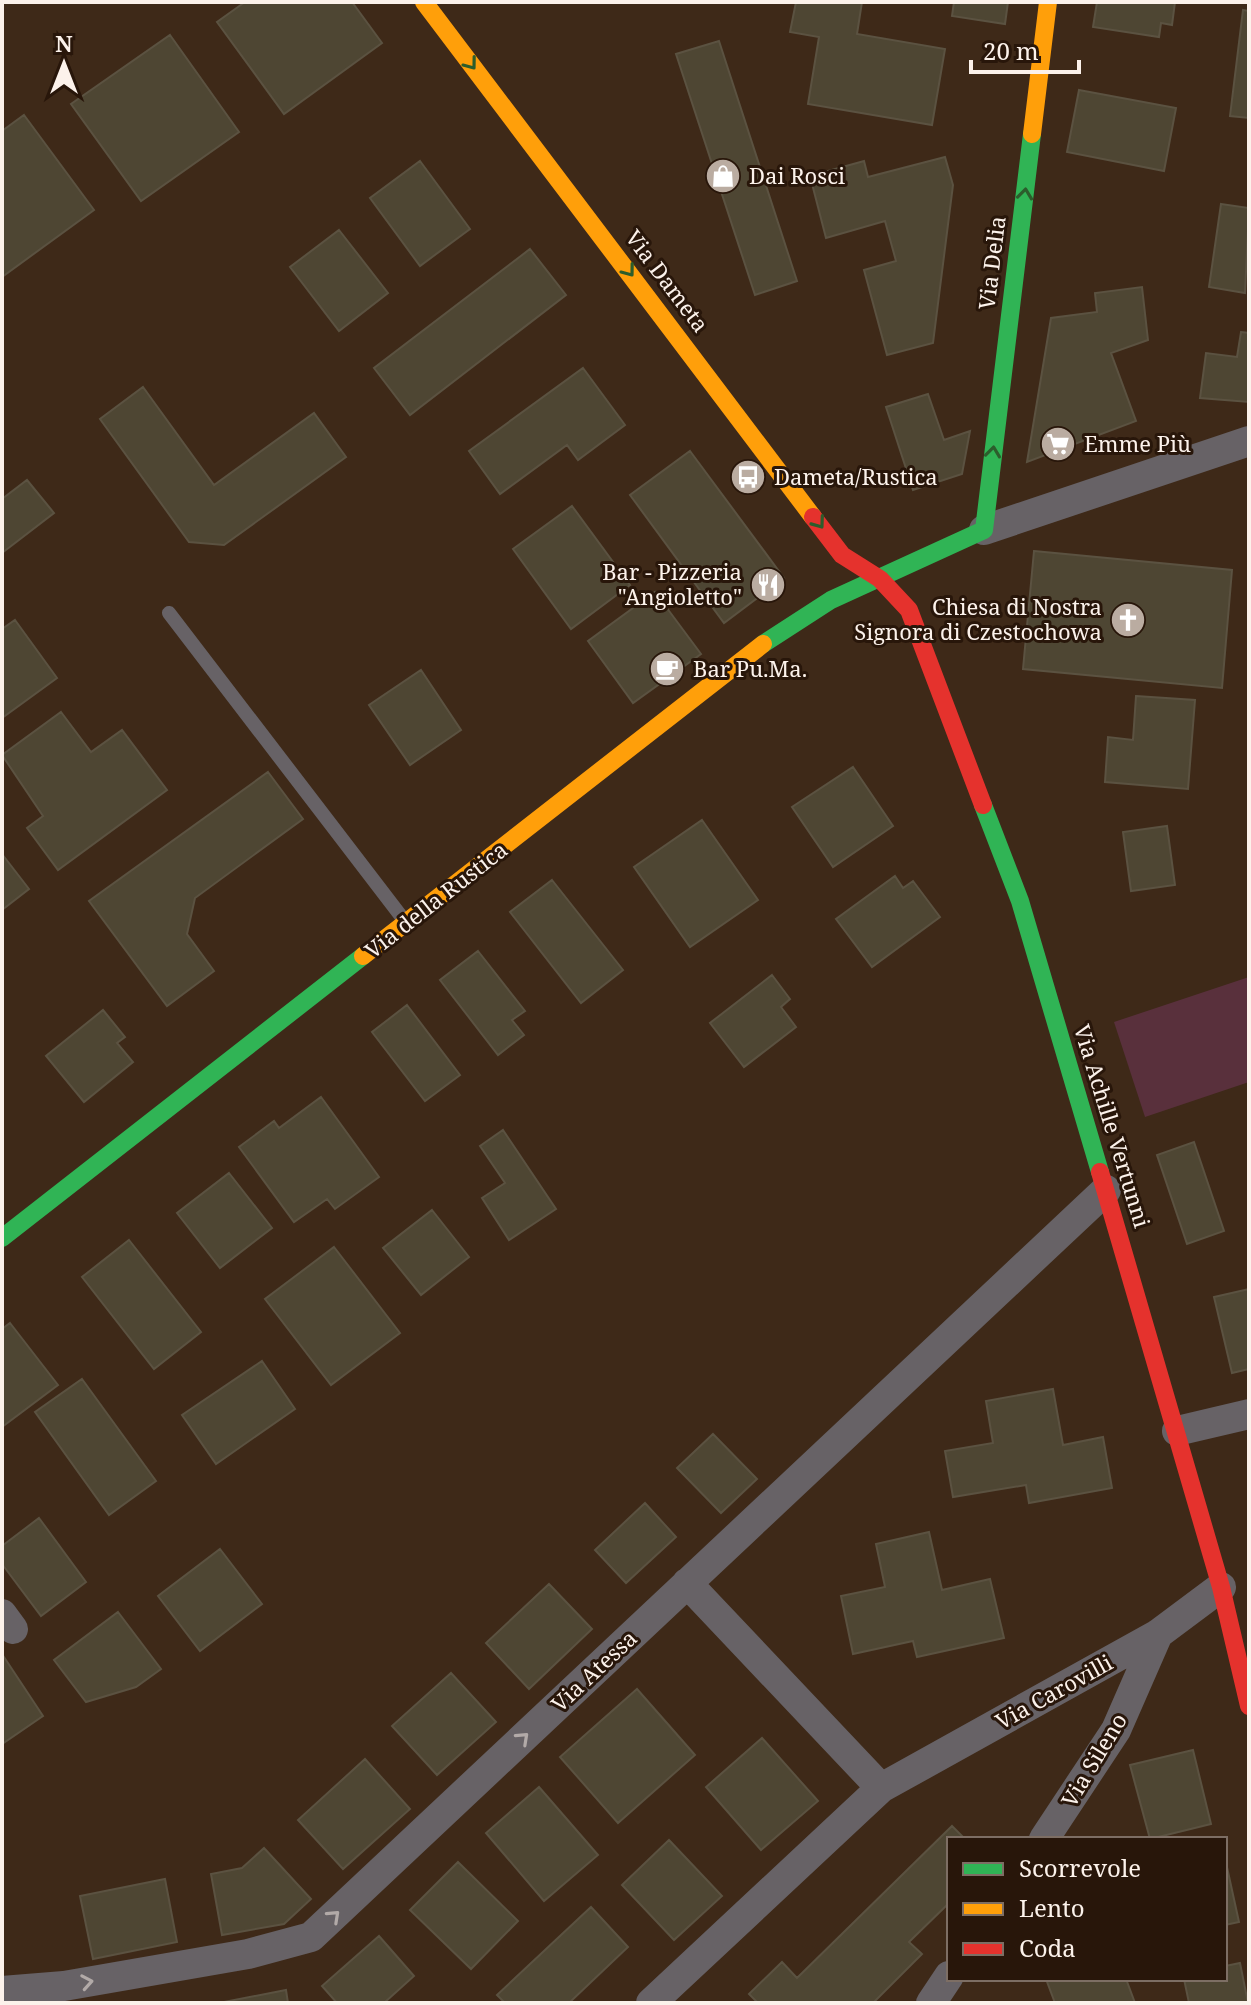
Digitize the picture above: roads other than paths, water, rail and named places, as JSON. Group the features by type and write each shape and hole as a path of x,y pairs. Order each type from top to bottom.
{"street":[{"name":"Via Dameta","path":"424,2 842,555 880,579"},
{"name":"Via Delia","path":"984,530 1048,2"},
{"path":"984,530 1249,441"},
{"name":"Via della Rustica","path":"2,1238 765,643 816,608 984,530"},
{"name":"Via Achille Vertunni","path":"880,579 909,610 1020,901 1177,1431 1221,1587 1249,1706"},
{"name":"Via Atessa","path":"8,1996 269,1951 311,1937 1106,1190"},
{"path":"1177,1431 1249,1414"},
{"path":"687,1583 881,1788"},
{"name":"Via Carovilli","path":"651,2003 881,1788 1158,1634 1221,1587"},
{"name":"Via Sileno","path":"1045,1837 1116,1730 1158,1634"},
{"path":"931,2003 947,1979"}],"lane":[{"path":"169,613 407,923"}],"place":[{"name":"Dai Rosci","path":"723,176"},
{"name":"Emme Più","path":"1058,444"},
{"name":"Dameta/Rustica","path":"748,477"},
{"name":"Bar - Pizzeria \"Angioletto\"","path":"768,585"},
{"name":"Chiesa di Nostra Signora di Czestochowa","path":"1128,620"},
{"name":"Bar Pu.Ma.","path":"667,669"}]}
